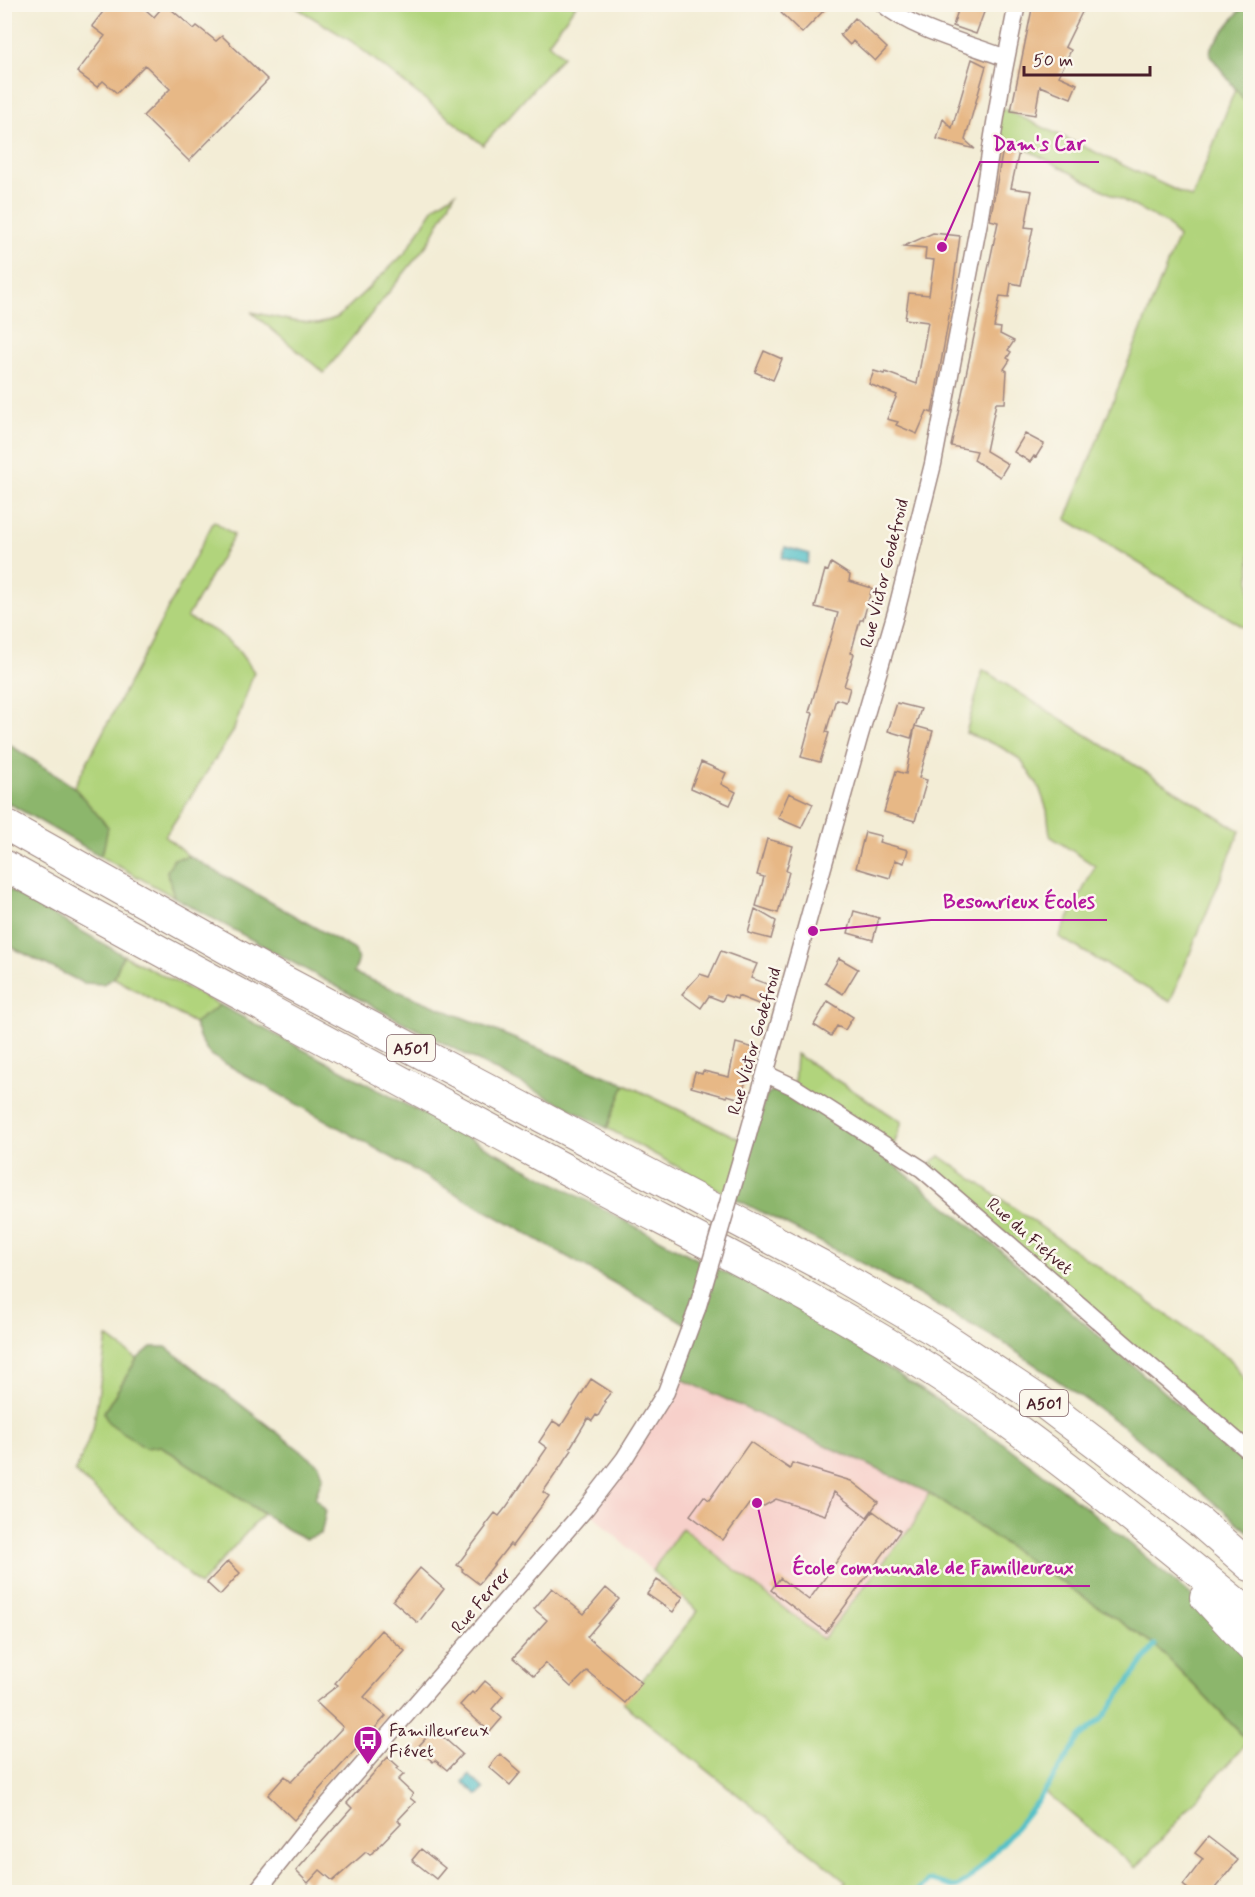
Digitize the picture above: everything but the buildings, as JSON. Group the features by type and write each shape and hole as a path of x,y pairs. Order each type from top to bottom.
{"highway":[{"name":"A501","path":"4,824 278,977 820,1265 935,1331 1042,1402 1201,1523 1251,1566"},
{"name":"A501","path":"4,865 401,1082 790,1288 912,1357 1021,1430 1251,1614"},
{"path":"1087,1482 1200,1592 1251,1646"}],"street":[{"path":"883,4 907,21 1006,58"},
{"name":"Rue Victor Godefroid","path":"697,1309 766,1074 896,612 933,464 1017,4"},
{"name":"Rue du Fiefvet","path":"766,1074 794,1088 922,1169 1251,1452"},
{"name":"Rue Ferrer","path":"256,1893 304,1831 586,1508 617,1468 666,1392 697,1309"}],"shaded area":[{"path":"673,1375 929,1493 913,1525 823,1639 683,1529 652,1571 586,1508"}],"green space":[{"path":"576,4 548,43 563,56 483,145 351,41 292,5"},
{"path":"1250,8 1250,108 1210,55 1211,47 1241,9"},
{"path":"1250,52 1250,631 1066,519 1178,237 1166,223 1011,141 993,140 998,106 1192,198"},
{"path":"455,193 429,242 324,373 251,312 318,324 338,317 405,253 435,206"},
{"path":"214,521 234,535 187,618 217,632 237,649 254,672 233,732 165,836 189,856 174,859 167,871 174,897 100,856 104,847 74,787"},
{"path":"983,670 1240,831 1170,1002 1059,937 1095,866 1050,836 1047,810 1039,787 1020,759 999,746 966,733"},
{"path":"4,741 74,787 108,827 100,856 5,801"},
{"path":"189,856 355,950 358,961 354,973 625,1084 607,1128 372,1006 174,897 167,871 174,859"},
{"path":"5,887 123,955 114,978 103,984 83,983 5,944"},
{"path":"123,955 220,1005 194,1023 114,978"},
{"path":"220,1005 710,1266 772,1292 1003,1443 1107,1524 1195,1599 1237,1641 1250,1661 1250,1748 1248,1741 1155,1645 929,1493 673,1375 690,1326 210,1055 194,1023"},
{"path":"796,1054 902,1122 892,1150 794,1087"},
{"path":"625,1084 746,1142 730,1196 607,1128"},
{"path":"792,1088 901,1170 1000,1250 1250,1467 1250,1533 1123,1426 1002,1342 877,1271 730,1196 767,1094"},
{"path":"940,1156 1231,1360 1250,1388 1250,1452 922,1169"},
{"path":"107,1337 137,1359 104,1412 145,1448 161,1446 263,1514 200,1585 75,1472 93,1429"},
{"path":"151,1347 166,1347 319,1465 323,1476 315,1498 326,1511 321,1534 306,1539 288,1530 161,1446 145,1448 108,1422 104,1412 137,1359"},
{"path":"929,1493 1155,1645 1248,1741 1136,1868 1045,1792 1008,1836 961,1884 949,1886 935,1881 923,1885 916,1892 837,1892 846,1881 623,1703 698,1611 652,1571 682,1528 823,1639 913,1525"}],"water":[{"path":"785,547 810,554 807,564 782,558"},
{"path":"469,1775 484,1789 478,1795 463,1782"}],"waterway":[{"path":"916,1892 928,1881 953,1887 969,1879 1009,1836 1045,1791 1080,1737 1102,1719 1155,1645"}],"place":[{"name":"Dam's Car","path":"942,247"},
{"name":"Besonrieux Écoles","path":"813,931"},
{"name":"École communale de Familleureux","path":"757,1503"},
{"name":"Familleureux Fiévet","path":"368,1766"}]}
